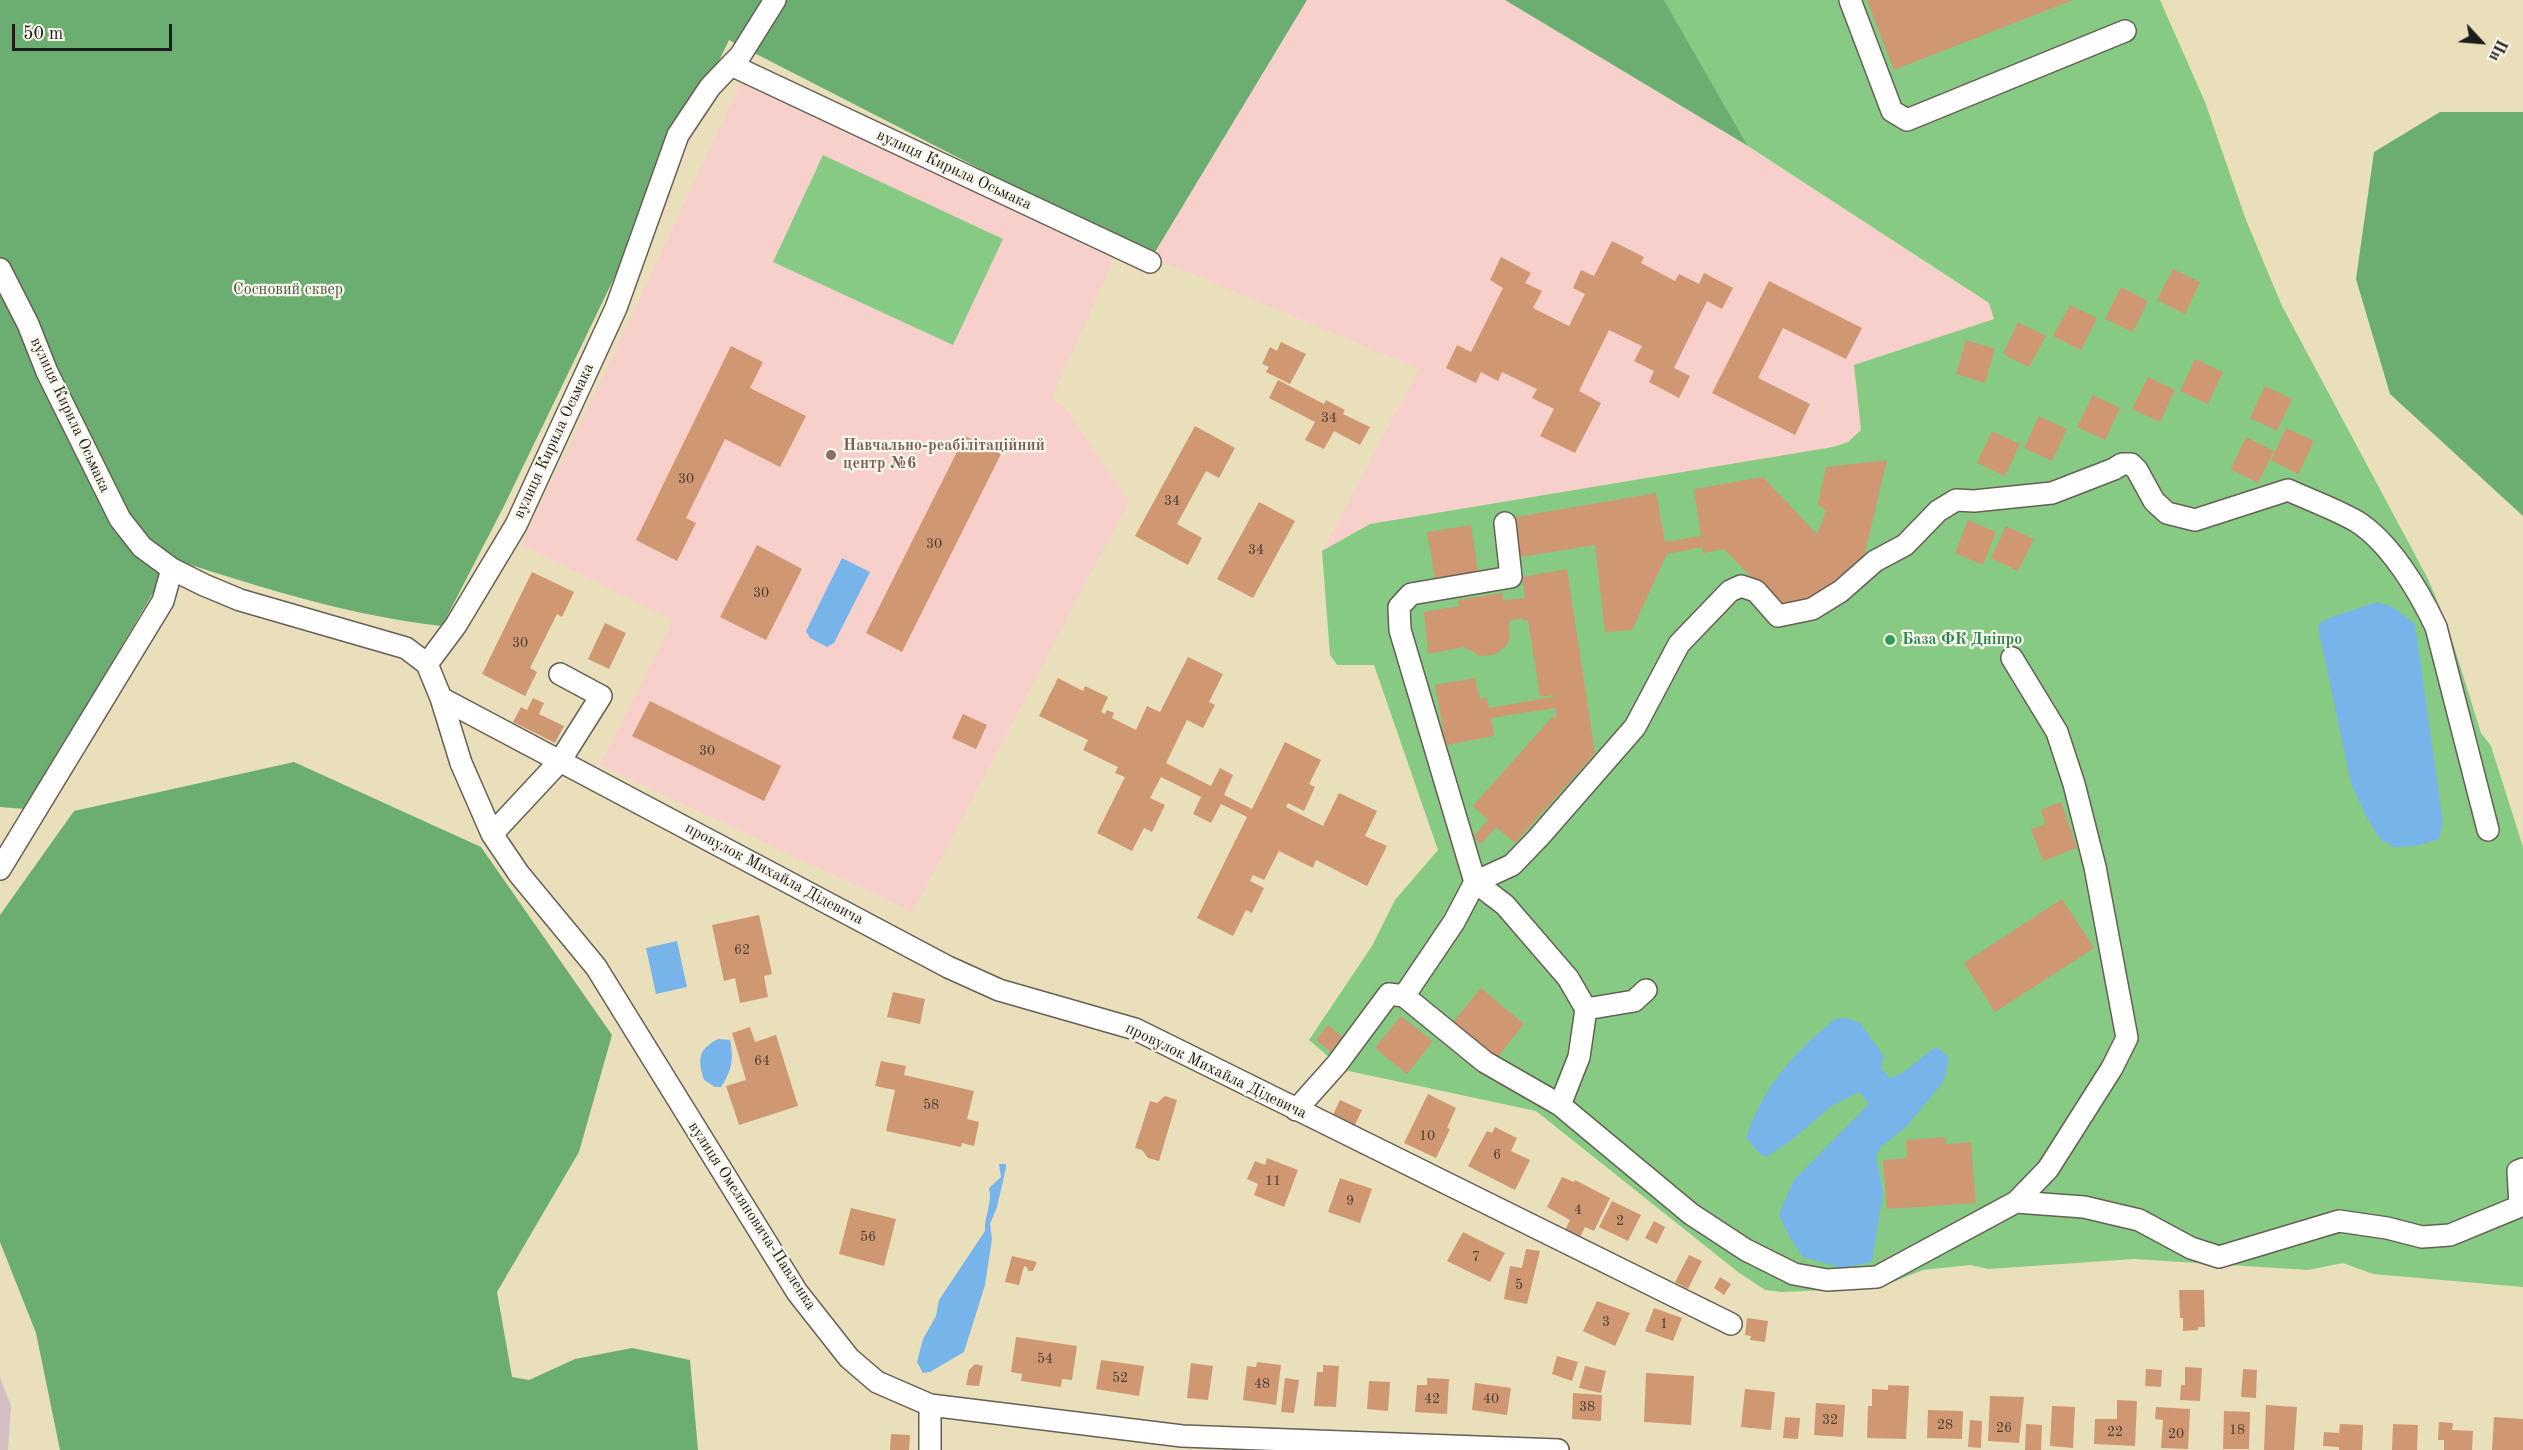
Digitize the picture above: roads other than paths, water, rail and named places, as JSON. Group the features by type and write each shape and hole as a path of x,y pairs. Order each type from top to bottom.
{"street":[{"path":"731,64 740,56 775,0"},
{"path":"1850,0 1892,111 1907,120 2125,31"},
{"name":"вулиця Кирила Осьмака","path":"0,269 28,324 47,372 120,519 142,547 172,569 240,600 406,648 427,664 456,625 516,525 616,308 678,135 710,87 731,64 1150,262"},
{"path":"1404,996 1454,922 1475,882 1512,865 1546,829 1635,727 1679,644 1730,591 1741,586 1756,591 1778,616 1812,609 1841,591 1875,561 1905,545 1938,511 1956,500 1974,501 2052,493 2114,470 2122,464 2131,464 2137,470 2154,501 2167,513 2195,520 2288,490 2355,521 2375,535 2425,603 2436,627 2488,830"},
{"path":"1505,523 1511,577 1411,594 1399,607 1400,630 1475,882 1512,913 1568,978 1586,1009 1579,1057 1560,1105"},
{"path":"0,869 163,601 172,569"},
{"path":"1296,1110 1337,1064 1389,994 1404,996 1485,1062 1560,1105 1691,1214 1746,1250 1794,1274 1827,1280 1877,1277 2016,1202 2048,1169 2112,1068 2127,1038 2095,867 2074,784 2057,732 2012,658"},
{"name":"вулиця Омеляновича-Павленка","path":"427,664 441,698 461,763 492,834 519,874 596,967 797,1292 849,1358 877,1382 930,1405 1182,1436 1558,1450"},
{"path":"492,834 560,761 601,696 560,674"},
{"name":"провулок Михайла Дідевича","path":"441,698 948,967 999,990 1135,1029 1731,1324"},
{"path":"1586,1009 1634,1001 1646,990"},
{"path":"2016,1202 2084,1207 2139,1220 2191,1248 2219,1257 2339,1221 2387,1228 2422,1237 2450,1235 2521,1206 2518,1171 2523,1169"},
{"path":"930,1405 930,1450"}],"water":[{"path":"842,558 870,572 834,643 827,647 810,638 806,631"},
{"path":"2377,602 2393,607 2415,624 2443,823 2439,839 2415,846 2394,847 2380,839 2366,816 2351,783 2318,627 2321,622 2329,618"},
{"path":"677,941 687,987 656,994 646,948"},
{"path":"1847,1018 1860,1023 1884,1056 1881,1068 1890,1078 1908,1069 1936,1047 1949,1057 1944,1081 1906,1127 1881,1147 1876,1156 1883,1193 1872,1262 1842,1268 1803,1257 1789,1236 1779,1214 1794,1180 1869,1104 1859,1092 1833,1105 1789,1142 1766,1157 1760,1154 1746,1138 1771,1086 1793,1058 1835,1019"},
{"path":"718,1039 730,1040 732,1059 725,1081 721,1087 715,1087 704,1080 700,1061 706,1047"},
{"path":"999,1164 1006,1164 1006,1168 997,1207 990,1224 992,1239 985,1285 964,1352 930,1372 923,1373 917,1362 923,1339 936,1316 939,1300 985,1231 990,1199 989,1188 1001,1177"}],"place":[{"name":"Навчально-реабілітаційний центр №6","path":"831,455"},
{"name":"База ФК Дніпро","path":"1890,640"}],"park label":[{"name":"Сосновий сквер","path":"288,290"}]}
